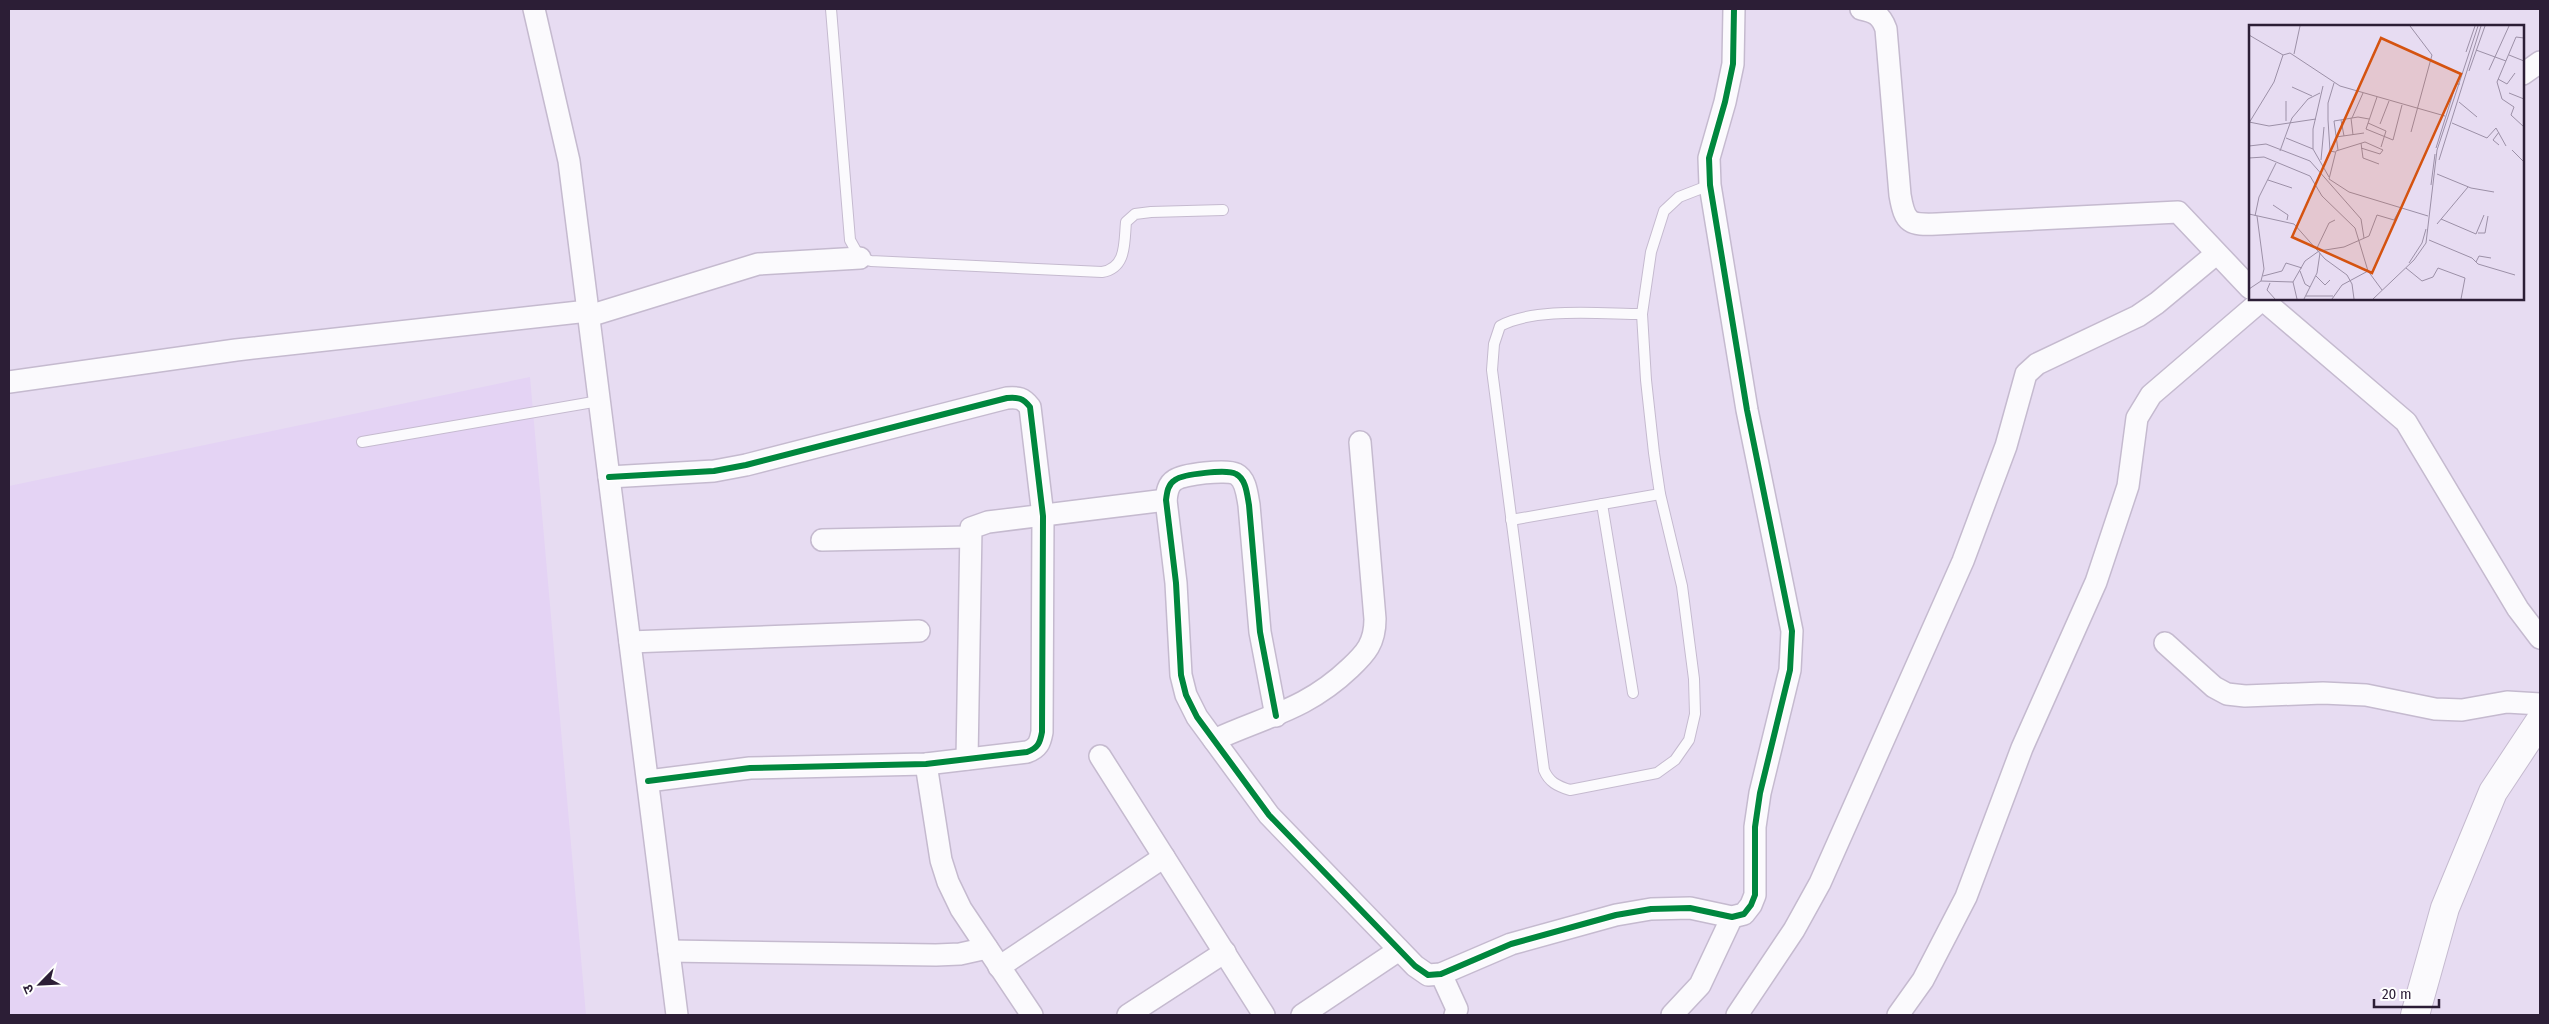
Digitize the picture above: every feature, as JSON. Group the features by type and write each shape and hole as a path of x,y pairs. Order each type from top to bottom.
{"street":[{"path":"534,9 569,161 677,1015"},
{"path":"1276,716 1260,632 1249,505 1245,484 1237,474 1228,472 1184,476 1174,480 1167,490 1166,500 1176,583 1181,675 1186,695 1197,717 1269,815 1415,966 1428,975 1441,974 1511,944 1616,915 1651,909 1690,908 1732,916 1744,914 1751,905 1755,894 1754,827 1760,793 1790,670 1792,631 1747,410 1710,185 1709,158 1725,102 1732,64 1734,9"},
{"path":"1861,9 1873,12 1882,18 1886,29 1900,195 1903,212 1909,221 1917,224 1937,224 2178,212 2249,287"},
{"path":"2524,73 2540,62"},
{"path":"1737,1015 1794,930 1820,883 1963,561 2006,446 2026,374 2037,364 2138,316 2219,257"},
{"path":"588,311 589,316 758,264 860,258"},
{"path":"1898,1015 1923,980 1966,897 2022,748 2096,582 2128,486 2137,418 2151,395 2262,300"},
{"path":"2264,300 2406,422 2518,609 2540,638"},
{"path":"9,382 236,350 588,311"},
{"path":"609,477 704,472 746,465 1018,397 1030,407 1043,516 1040,743 1035,749 1027,752 926,764 750,768 648,781"},
{"path":"1214,740 1257,721 1276,716 1319,694 1365,653 1373,639 1375,620 1360,442"},
{"path":"967,759 969,537 971,528 978,525 1166,500"},
{"path":"822,540 969,537"},
{"path":"630,642 919,631"},
{"path":"2165,643 2214,687 2227,694 2245,696 2323,693 2366,695 2434,709 2462,710 2507,702 2540,704"},
{"path":"2415,1015 2445,908 2493,792 2540,721"},
{"path":"1100,756 1264,1015"},
{"path":"926,764 941,860 948,882 962,909 1032,1015"},
{"path":"999,967 1164,857"},
{"path":"1672,1015 1700,985 1732,916"},
{"path":"669,951 936,955 960,954 987,948"},
{"path":"1302,1015 1399,950"},
{"path":"1128,1015 1225,952"},
{"path":"1441,974 1457,1009 1456,1015"}],"lane":[{"path":"831,9 850,240 860,258 871,261 1112,270 1122,256 1126,222 1135,214 1223,210"},
{"path":"1642,314 1533,315 1513,318 1500,326 1494,344 1492,370 1544,770 1548,779 1558,787 1570,790 1657,774 1675,760 1689,740 1695,714 1694,679 1682,586 1660,494 1646,380 1642,314 1651,252 1664,211 1679,197 1710,185"},
{"path":"362,442 600,401"},
{"path":"1511,520 1660,494"},
{"path":"1602,504 1633,693"}],"shaded area":[{"path":"530,377 586,1015 9,1015 9,486"}],"cycle path":[{"path":"1276,716 1260,632 1249,505 1244,483 1236,474 1224,472 1205,473 1180,478 1169,486 1166,500 1176,583 1181,675 1186,695 1197,717 1269,815 1415,966 1428,975 1441,974 1511,944 1616,915 1651,909 1690,908 1732,917 1744,914 1751,905 1755,895 1755,827 1760,793 1790,670 1792,631 1747,410 1710,185 1709,158 1725,102 1733,64 1734,9"},
{"path":"609,477 714,471 746,465 1007,398 1020,399 1030,407 1043,516 1042,732 1036,747 1027,752 926,764 750,768 648,781"}]}
